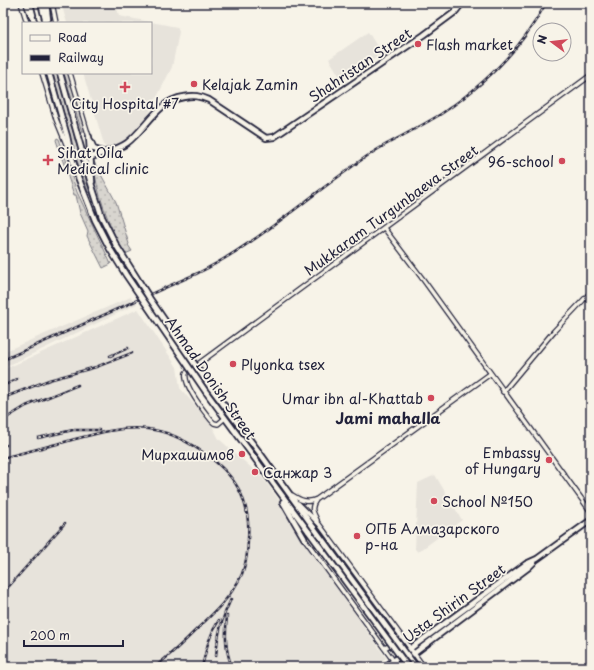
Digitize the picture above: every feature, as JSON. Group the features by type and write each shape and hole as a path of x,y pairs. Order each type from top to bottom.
{"main road":[{"path":"26,3 35,22"},
{"path":"30,3 35,22"},
{"path":"41,3 47,22"},
{"path":"46,3 47,22"},
{"name":"Shahristan Street","path":"104,152 115,150 127,143 157,111 167,103 177,98 194,96 199,96 218,105 266,138 275,137 424,35 455,12 462,3"},
{"name":"Ahmad Donish Street","path":"49,74 71,155 89,206 110,249 126,275 206,392 408,667"},
{"name":"Ahmad Donish Street","path":"60,74 93,190 106,225 116,245 150,300 211,388 293,497 416,667"},
{"path":"89,137 93,190"},
{"path":"89,137 94,149 98,152 104,152"},
{"path":"90,158 104,152"},
{"path":"268,478 304,538"},
{"name":"Usta Shirin Street","path":"397,667 529,567 537,559 591,520"},
{"name":"Usta Shirin Street","path":"385,667 526,564 537,559"}],"street":[{"path":"21,3 27,22"},
{"path":"52,3 56,22"},
{"path":"42,74 56,119 71,155"},
{"path":"70,74 89,137"},
{"name":"Mukkaram Turgunbaeva Street","path":"225,418 218,424 211,420 185,380 186,373 591,75"},
{"path":"384,228 422,278 591,512"},
{"path":"503,392 554,331 591,292"},
{"path":"319,524 312,509 313,504 317,499 490,374"},
{"path":"293,497 308,502 317,499"},
{"name":"Ahmad Donish Street","path":"293,497 319,524 424,667"},
{"path":"304,538 397,667"},
{"path":"384,648 394,644 401,635"}],"shaded area":[{"name":"City Hospital #7","path":"61,3 85,3 88,8 103,3 116,3 119,16 151,22 67,22"},
{"name":"City Hospital #7","path":"152,22 177,27 179,32 172,67 145,121 133,134 118,145 105,148 83,74 152,74"},
{"path":"368,32 382,54 342,80 329,59"},
{"path":"131,297 137,304 3,368 3,352"},
{"path":"138,309 177,367 180,388 211,424 219,439 263,478 288,513 295,528 386,658 374,667 3,667 3,370"},
{"name":"School №150","path":"435,475 462,520 418,552 415,549 418,483"}],"green space":[{"path":"53,74 57,74 93,205 74,152"},
{"path":"64,74 68,74 85,130 82,132"},
{"path":"57,138 59,139 77,192 111,264 103,268 87,236 88,231 80,213 76,195 74,195 56,140"},
{"path":"93,160 116,202 129,244 128,245 132,251 125,254 119,244 104,209 97,184"}],"railway":[{"path":"3,360 198,273 237,251 365,158 385,145 441,114 472,91 513,51 536,20 546,3"},
{"path":"110,356 128,348"},
{"path":"3,398 49,380 96,367 132,353"},
{"path":"3,386 17,379"},
{"path":"3,420 26,406 78,385"},
{"path":"3,458 107,431 138,428 155,430 169,434 189,443 213,459 231,478 238,488 247,511 248,543 245,566 242,574 228,597 217,610 155,667"},
{"path":"38,438 73,430 99,430"},
{"path":"3,593 65,523"},
{"path":"216,656 220,627 231,599"},
{"path":"227,616 226,642 232,667"},
{"path":"202,667 210,637 219,620"}],"place":[{"name":"Flash market","path":"418,44"},
{"name":"Kelajak Zamin","path":"194,84"},
{"name":"City Hospital #7","path":"125,87"},
{"name":"Sihat Oila Medical clinic","path":"48,160"},
{"name":"96-school","path":"562,161"},
{"name":"Plyonka tsex","path":"233,364"},
{"name":"Umar ibn al-Khattab","path":"431,398"},
{"name":"Мирхашимов","path":"242,454"},
{"name":"Embassy of Hungary","path":"549,460"},
{"name":"Санжар 3","path":"255,472"},
{"name":"School №150","path":"434,501"},
{"name":"ОПБ Алмазарского р-на","path":"357,536"}],"district":[{"name":"Jami mahalla","path":"388,417"}]}
